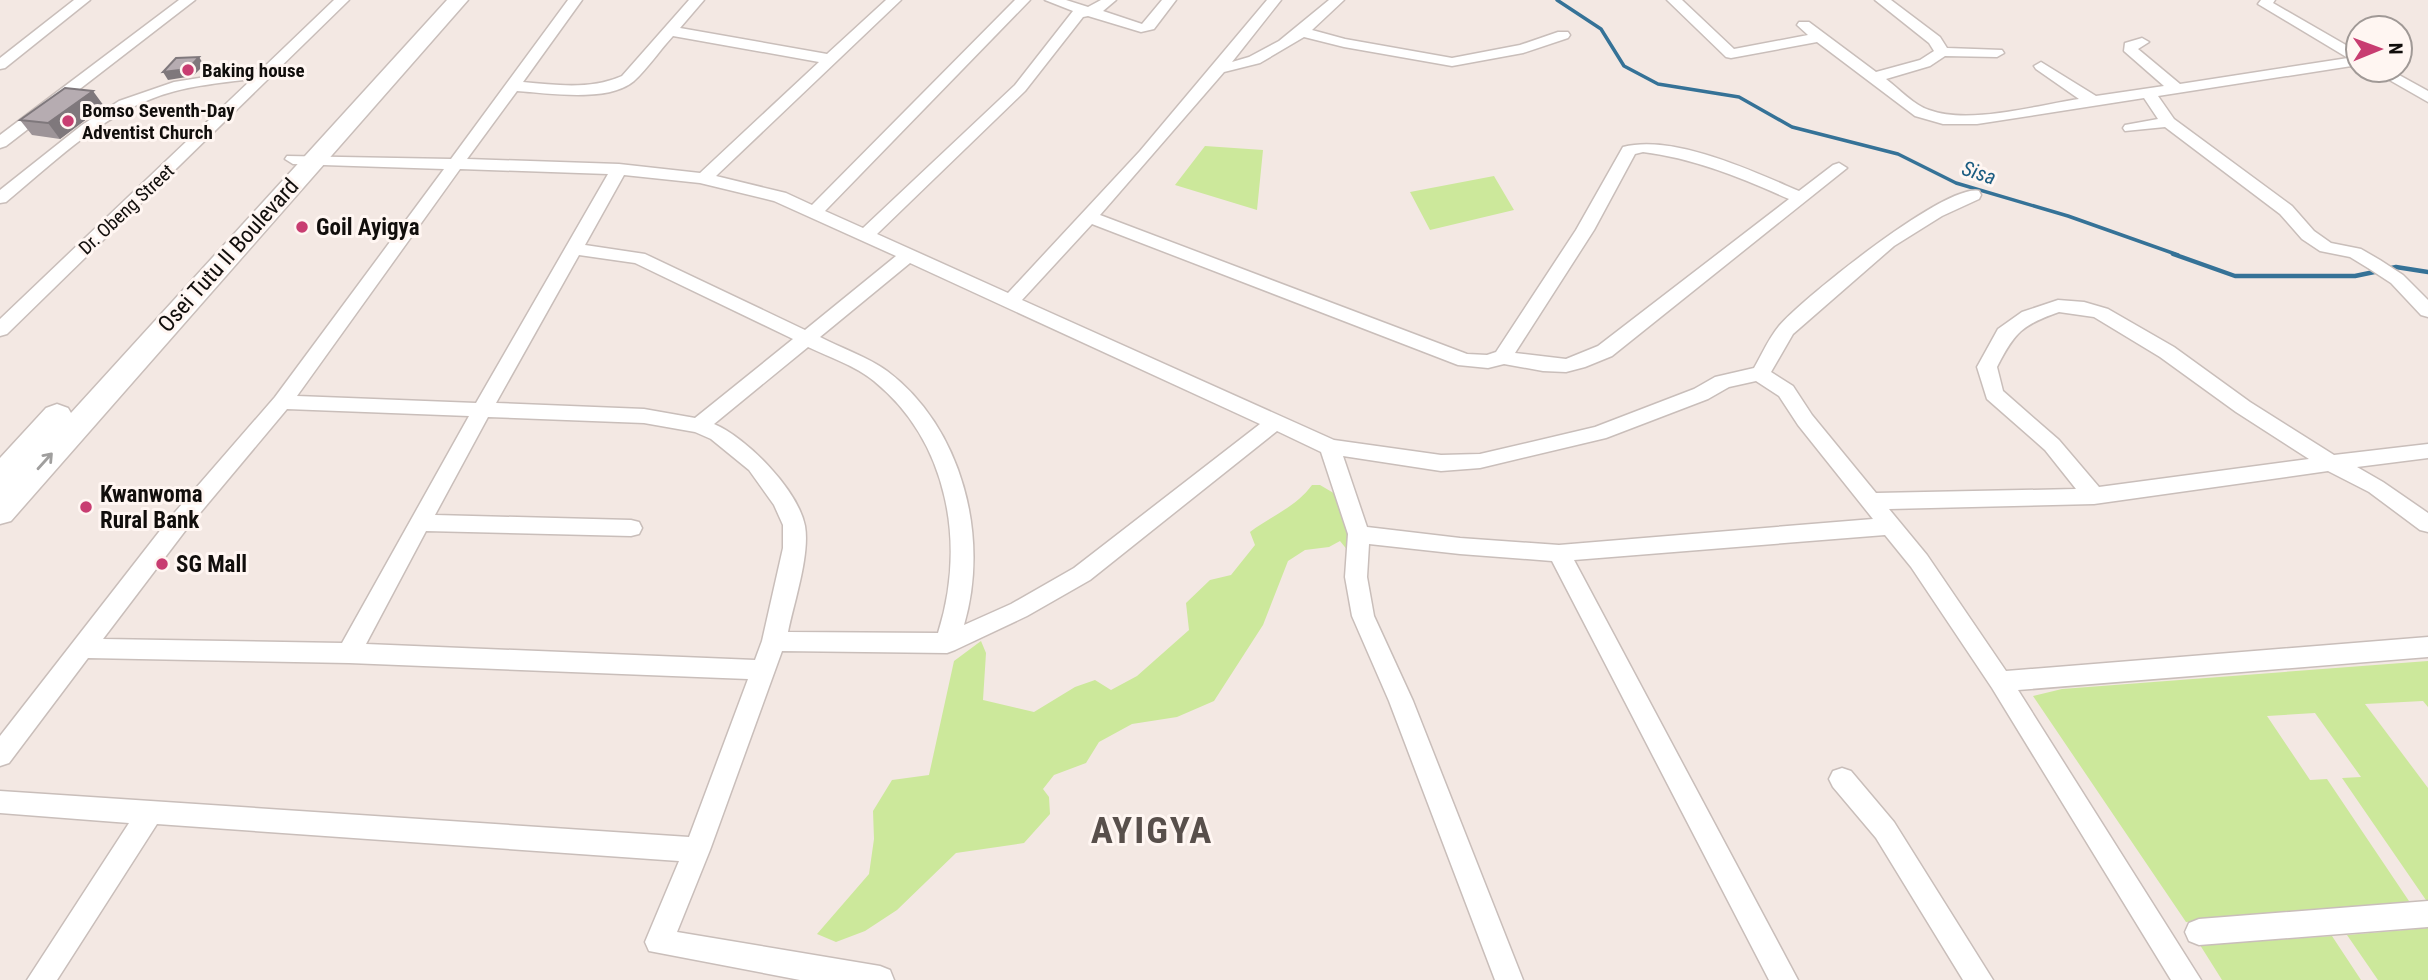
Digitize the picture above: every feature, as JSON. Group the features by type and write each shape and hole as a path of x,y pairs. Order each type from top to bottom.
{"highway":[{"name":"Osei Tutu II Boulevard","path":"0,512 440,0"},
{"name":"Osei Tutu II Boulevard","path":"0,478 458,0"}],"street":[{"path":"0,65 83,0"},
{"path":"0,143 188,0"},
{"name":"Dr. Obeng Street","path":"0,330 342,0"},
{"path":"0,755 177,525 282,402 575,0"},
{"path":"514,86 570,89 615,86 627,79 697,0"},
{"path":"705,178 894,0"},
{"path":"813,214 1023,0"},
{"path":"1052,0 1141,28 1149,26 1169,0"},
{"path":"864,237 1020,88 1078,14 1100,8 1109,0"},
{"path":"1009,303 1090,217 1222,68 1274,0"},
{"path":"1222,68 1240,67 1256,62 1302,32 1337,0"},
{"path":"1674,0 1731,54 1820,37"},
{"path":"1882,0 1935,40 1942,52"},
{"path":"2269,0 2265,4 2344,52"},
{"path":"1804,25 1921,113 1943,119 1977,119 2344,62"},
{"path":"670,31 829,59"},
{"path":"1302,32 1344,43 1452,62 1523,49 1563,35"},
{"path":"2142,42 2130,46 2131,51 2176,88"},
{"path":"1873,78 1925,63 1942,52 1997,53"},
{"path":"2041,65 2091,100"},
{"path":"0,198 104,118 141,97 206,80 269,72"},
{"path":"2404,84 2428,97"},
{"path":"2148,93 2168,122 2286,210 2308,235 2326,247 2355,253 2374,264 2397,279 2428,311"},
{"path":"2131,128 2168,122"},
{"path":"1090,217 1465,360 1489,362 1503,356 1585,230 1629,150 1635,147 1713,163 1758,178 1800,198"},
{"path":"303,159 619,169 705,178 768,193 1330,447 1441,463 1480,461 1599,433 1701,394 1723,382 1743,375 1760,374 1786,391 1805,421 1891,526 2000,681 2187,980"},
{"path":"1503,356 1551,366 1569,367 1586,362 1605,351 1839,168"},
{"path":"349,653 483,408 619,169"},
{"path":"1760,374 1786,330 1888,242 1936,212 1973,195"},
{"path":"575,249 639,258 880,374 908,403 940,446 957,501 963,564 958,607 947,643"},
{"path":"698,426 906,256"},
{"path":"2094,496 2052,445 1994,394 1987,367 2005,333 2029,316 2058,306 2069,305 2101,313 2166,352 2243,407 2331,463 2376,487 2428,524"},
{"path":"282,402 644,416 698,426 718,434 756,465 783,501 794,524 794,548 774,641 659,942 880,980"},
{"path":"774,641 947,643 1020,611 1082,574 1277,421"},
{"path":"1330,447 1359,534 1356,577 1363,616 1401,701 1509,980"},
{"path":"1872,501 2094,496 2428,451"},
{"path":"421,523 631,528"},
{"path":"1359,534 1460,546 1559,553 1891,526"},
{"path":"1559,553 1784,980"},
{"path":"2000,681 2428,647"},
{"path":"80,648 349,653 763,670"},
{"path":"1842,779 1885,831 1979,980"},
{"path":"0,802 696,850"},
{"path":"41,980 151,812"},
{"path":"2199,933 2428,914"}],"green space":[{"path":"1205,146 1263,150 1257,210 1175,185"},
{"path":"1494,176 1514,210 1430,230 1410,192"},
{"path":"1312,485 1320,485 1342,498 1353,557 1340,541 1329,547 1305,550 1288,561 1263,625 1214,701 1177,717 1132,724 1099,742 1086,763 1054,775 1043,789 1049,797 1050,814 1024,843 956,853 897,910 865,931 836,942 817,934 869,874 874,839 873,811 892,780 929,775 954,661 981,641 986,653 983,700 1034,712 1075,687 1095,680 1111,690 1137,676 1189,630 1186,603 1210,580 1231,575 1255,545 1250,532 1291,505"},
{"path":"2428,661 2428,707 2423,701 2365,704 2428,788 2428,903 2342,778 2361,777 2315,713 2267,716 2310,780 2327,779 2413,907 2186,922 2033,696 2062,689"},
{"path":"2428,928 2428,980 2378,980 2347,935"},
{"path":"2332,936 2361,980 2222,980 2200,945"}],"building":[{"path":"199,57 188,69 163,72 176,58"},
{"path":"65,88 93,91 48,123 20,120"}],"waterway":[{"name":"Sisa","path":"1557,0 1601,29 1624,66 1658,84 1739,97 1792,127 1898,154 1956,183 2068,216 2178,255"},
{"name":"Sisa","path":"2173,254 2235,276 2355,276 2379,271"},
{"name":"Sisa","path":"2387,269 2396,267 2428,272"}],"place":[{"name":"Baking house","path":"188,70"},
{"name":"Bomso Seventh-Day Adventist Church","path":"68,121"},
{"name":"Goil Ayigya","path":"302,227"},
{"name":"Kwanwoma Rural Bank","path":"86,507"},
{"name":"SG Mall","path":"162,564"}],"district":[{"name":"AYIGYA","path":"1152,830"}]}
